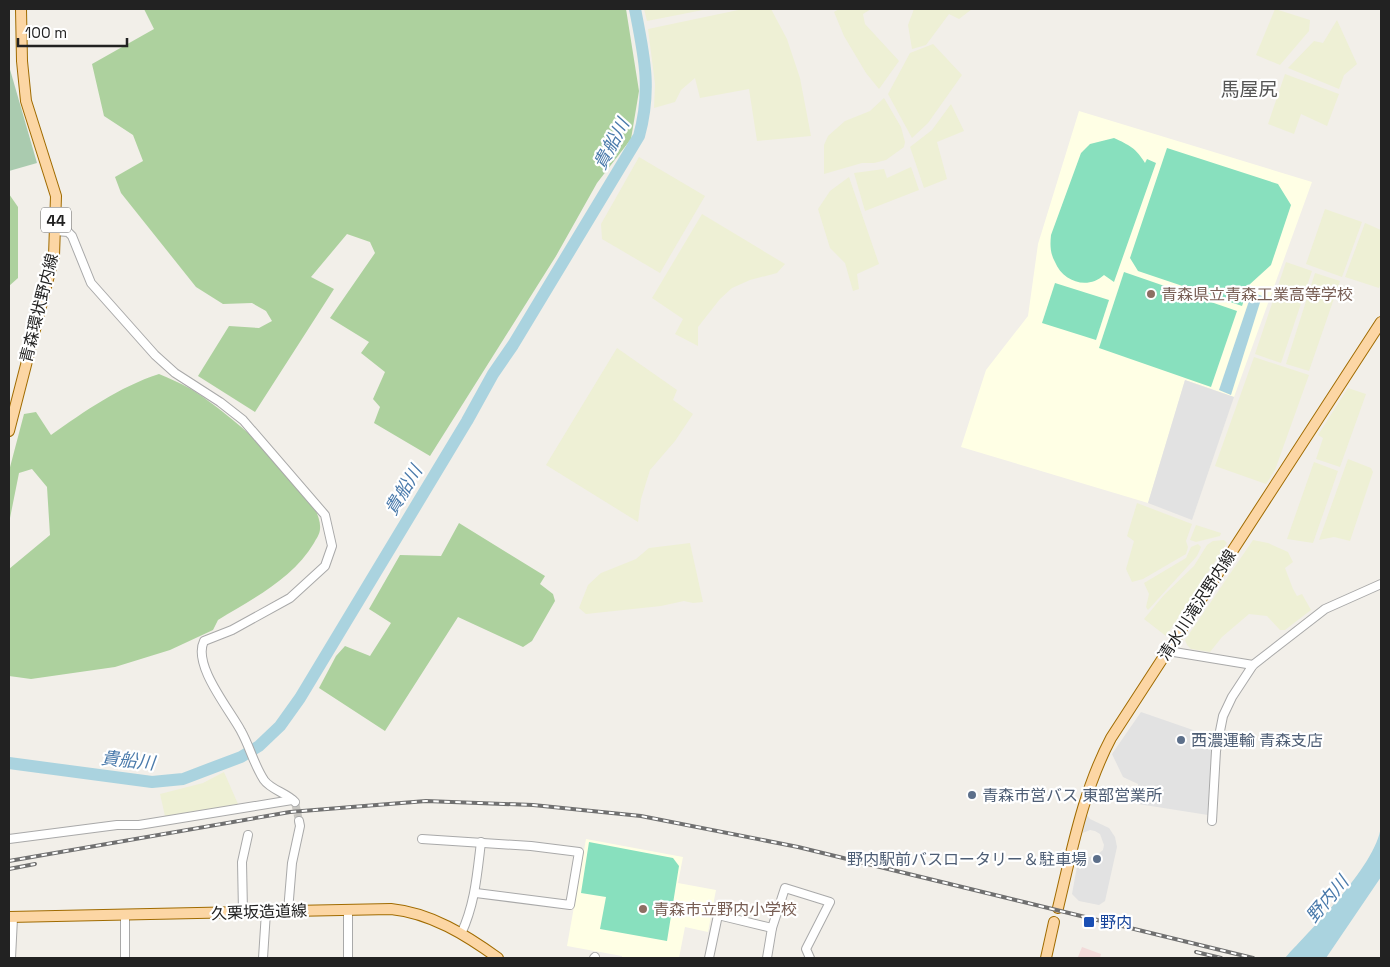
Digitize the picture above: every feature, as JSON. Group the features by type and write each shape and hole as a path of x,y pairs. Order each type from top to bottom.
{"main road":[{"name":"青森環状野内線","path":"9,431 54,256 56,231 56,196 26,101 22,60 21,9"},
{"name":"清水川滝沢野内線","path":"1058,908 1086,792 1095,767 1111,738 1381,322"},
{"name":"久栗坂造道線","path":"11,918 391,909 415,912 461,934 498,958"},
{"path":"1046,958 1054,922"}],"street":[{"path":"9,839 117,825 139,825 294,801 265,782 241,731 216,692 206,670 202,646 204,640 239,627 290,598 325,566 332,546 325,515 243,420 220,402 175,373 155,355 90,283 72,236 68,232 56,231"},
{"path":"1212,821 1216,751 1223,716 1253,665 1325,609 1381,584"},
{"path":"1168,651 1253,665"},
{"path":"288,911 292,863 300,826 299,820"},
{"path":"243,912 242,862 248,835"},
{"path":"422,839 480,842 579,852 570,905 476,893"},
{"path":"461,934 476,893 480,842"},
{"path":"767,958 772,928 786,888 830,902 806,949 810,958"},
{"path":"348,909 348,958"},
{"path":"263,958 266,912"},
{"path":"710,958 718,915 772,928"},
{"path":"125,916 125,958"},
{"path":"11,918 11,958"}],"shaded area":[{"path":"644,9 708,9 647,21"},
{"path":"743,9 771,9 787,39 800,78 811,136 757,141 749,89 700,98 695,78 681,90 675,102 654,108 655,84 648,29"},
{"path":"839,9 871,9 863,14 865,24 899,61 879,89 866,73 844,36 834,12"},
{"path":"914,9 972,9 959,19 949,14 926,45 912,49 908,25"},
{"path":"1275,9 1310,20 1309,31 1280,65 1256,55"},
{"path":"1337,20 1357,64 1344,75 1339,89 1288,68 1314,41 1323,43"},
{"path":"933,44 962,75 928,123 912,138 888,94 910,53"},
{"path":"9,66 37,163 9,171"},
{"path":"1285,74 1339,94 1327,126 1301,114 1294,134 1268,124"},
{"path":"884,98 901,127 905,142 904,147 886,160 862,163 824,174 824,145 828,136 845,121 870,111"},
{"path":"951,104 964,131 937,142 947,179 924,188 910,147 932,130"},
{"name":"青森県立青森工業高等学校","path":"1079,111 1312,182 1234,397 1185,380 1148,503 961,447 986,370 1028,316 1038,244"},
{"path":"639,157 705,196 660,273 602,239 601,224"},
{"path":"911,167 919,190 865,211 854,173 884,169 887,178"},
{"path":"849,177 879,264 857,274 859,289 853,291 845,263 830,248 818,209 830,191"},
{"path":"1325,209 1362,222 1342,277 1306,264"},
{"path":"702,214 785,264 777,273 750,280 732,288 720,299 698,327 698,346 675,334 683,319 652,298"},
{"path":"1365,223 1381,230 1381,282 1379,288 1345,277"},
{"path":"1286,262 1312,271 1281,363 1255,354"},
{"path":"1315,273 1340,281 1309,371 1286,364"},
{"path":"617,348 677,390 673,400 693,414 675,441 650,470 641,499 638,522 546,465"},
{"path":"1254,357 1309,375 1275,470 1266,484 1215,466"},
{"path":"1185,380 1234,397 1192,520 1148,503"},
{"path":"1348,388 1366,394 1340,467 1316,459 1323,438 1318,435"},
{"path":"1348,459 1371,468 1373,472 1350,541 1334,537 1319,540"},
{"path":"1314,462 1338,471 1313,543 1287,539"},
{"path":"1137,503 1192,524 1186,541 1188,547 1186,554 1143,579 1132,582 1126,569 1134,541 1127,536"},
{"path":"1196,525 1221,533 1220,536 1196,542 1190,540"},
{"path":"1224,540 1227,543 1166,636 1144,619 1164,595 1194,566 1207,545 1213,541"},
{"path":"1253,540 1268,543 1288,552 1293,562 1285,568 1293,589 1297,596 1302,594 1311,610 1285,630 1280,630 1267,616 1249,614 1222,637 1210,652 1191,649 1185,640"},
{"path":"690,543 703,602 693,603 684,601 661,606 586,614 579,608 588,585 601,573 636,559 649,548"},
{"path":"1198,544 1201,547 1197,556 1148,610 1146,607 1149,594 1144,583 1186,558 1191,547"},
{"path":"1141,712 1216,738 1211,763 1208,815 1138,804 1138,784 1123,777 1112,754"},
{"path":"224,772 238,804 165,816 160,794 203,783"},
{"name":"野内駅前バスロータリー＆駐車場","path":"1086,814 1090,819 1109,828 1115,837 1117,847 1105,901 1099,905 1079,901 1072,894 1078,861 1098,854 1103,850 1104,845 1100,834 1095,831 1090,830 1080,834"},
{"name":"青森市立野内小学校","path":"586,839 683,857 678,883 716,890 708,932 685,927 679,958 622,958 622,956 567,946"},
{"path":"1082,947 1101,954 1100,958 1078,957"}],"green space":[{"path":"144,9 626,9 639,91 631,139 597,183 556,256 430,456 374,423 380,407 373,399 385,372 361,353 369,342 330,318 375,253 370,242 347,234 311,277 334,289 255,412 198,376 229,326 259,328 272,321 266,311 252,303 223,304 196,287 121,193 115,177 143,161 133,135 104,116 92,64 154,29"},
{"path":"1114,138 1132,148 1145,163 1147,159 1156,163 1114,282 1104,275 1098,280 1091,282 1076,282 1064,275 1053,259 1051,235 1081,153 1090,144"},
{"path":"1167,148 1278,184 1291,205 1271,265 1249,285 1242,306 1138,271 1130,258"},
{"path":"9,194 18,207 18,278 9,286"},
{"path":"1124,272 1237,311 1211,387 1099,348"},
{"path":"1055,283 1109,300 1096,340 1042,323"},
{"path":"159,374 186,386 224,412 268,451 306,494 317,513 320,529 318,536 305,556 283,578 258,596 218,620 213,630 170,650 115,667 31,679 9,676 9,569 50,535 47,487 32,469 19,473 9,523 9,471 24,414 36,412 51,435 116,393"},
{"path":"459,523 545,576 540,584 553,594 555,601 532,641 523,647 458,617 385,731 319,688 336,656 345,646 370,656 391,623 369,609 400,555 441,556"},
{"path":"589,842 673,858 679,866 667,941 600,929 606,897 581,893"}],"water":[{"path":"1252,292 1262,296 1231,395 1219,390"},
{"path":"1381,823 1381,877 1326,958 1285,958 1327,913 1357,875 1370,856 1378,839"}],"waterway":[{"name":"貴船川","path":"9,763 152,782 183,779 241,757 259,746 280,726 300,698 467,421 493,374 513,345 639,136 643,119 646,87 644,57 635,9"}],"tunnel":[{"path":"295,802 299,821"}],"railway":[{"path":"9,861 290,812 426,801 533,805 641,816 798,847 1253,958"},
{"path":"9,869 35,864"},
{"path":"1196,952 1221,958"}],"place":[{"name":"青森県立青森工業高等学校","path":"1151,294"},
{"name":"西濃運輸 青森支店","path":"1181,740"},
{"name":"青森市営バス 東部営業所","path":"972,795"},
{"name":"野内駅前バスロータリー＆駐車場","path":"1097,859"},
{"name":"青森市立野内小学校","path":"643,909"},
{"name":"野内","path":"1089,922"}],"district":[{"name":"馬屋尻","path":"1249,89"}],"water label":[{"name":"野内川","path":"1327,899"}]}
